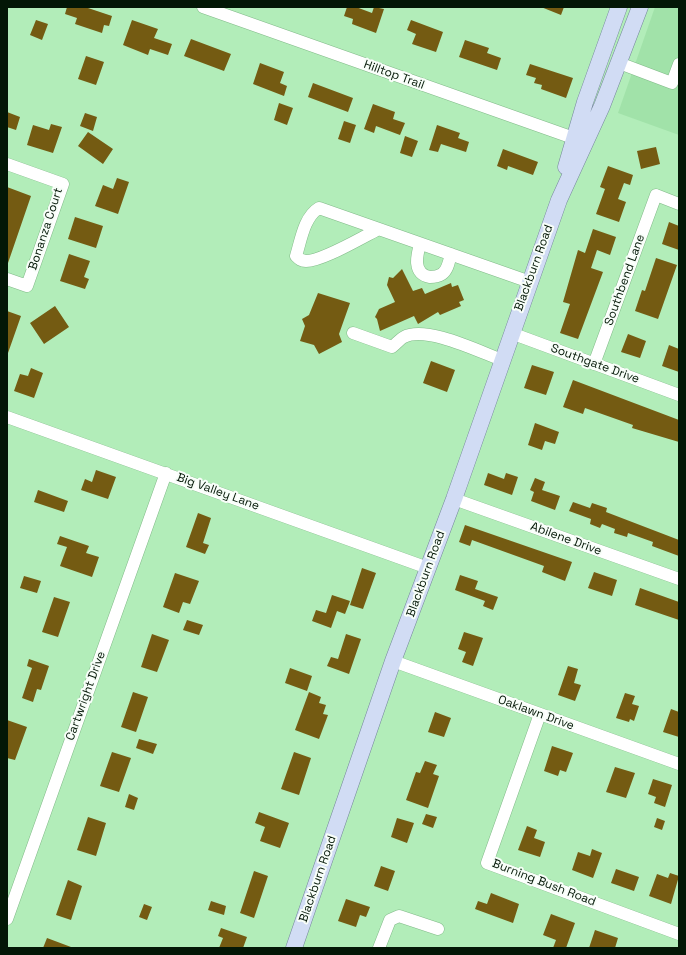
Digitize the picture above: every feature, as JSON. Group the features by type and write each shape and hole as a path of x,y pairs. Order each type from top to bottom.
{"main road":[{"name":"Blackburn Road","path":"294,948 393,661 454,499 511,333 559,200 579,140 601,56 619,7"},
{"name":"Blackburn Road","path":"579,140 618,63 640,7"},
{"path":"601,56 618,63"}],"street":[{"name":"Hilltop Trail","path":"203,7 579,140"},
{"path":"618,63 676,88 679,64"},
{"name":"Bonanza Court","path":"7,164 63,184 27,286 7,279"},
{"name":"Southbend Lane","path":"594,364 656,195 679,204"},
{"path":"379,229 317,260 305,262 299,260 296,256 307,221 312,212 319,208 379,229 420,244 530,282"},
{"path":"420,244 416,258 422,274 426,276 432,277 442,274 446,269 451,254"},
{"path":"353,333 392,347 405,336 414,334 432,335 502,360"},
{"name":"Southgate Drive","path":"511,333 679,395"},
{"name":"Big Valley Lane","path":"7,417 428,568"},
{"name":"Cartwright Drive","path":"7,919 166,473"},
{"name":"Abilene Drive","path":"454,499 679,580"},
{"name":"Oaklawn Drive","path":"393,661 679,764"},
{"name":"Burning Bush Road","path":"540,714 488,863 679,934"},
{"path":"379,948 390,920 399,916 438,929"}],"shaded area":[{"path":"655,7 679,7 679,135 618,113"}],"building":[{"path":"67,7 85,7 112,16 109,26 104,25 102,33 75,24 77,18 65,14"},
{"path":"347,7 356,7 372,13 374,7 384,9 376,33 352,24 353,19 344,16"},
{"path":"541,7 564,7 561,15"},
{"path":"36,20 48,24 42,40 30,35"},
{"path":"132,20 158,29 154,38 172,44 168,55 150,49 148,55 123,45"},
{"path":"411,20 443,32 436,52 412,44 416,34 407,30"},
{"path":"191,39 231,54 224,71 184,56"},
{"path":"465,40 489,48 487,53 501,58 497,70 459,57"},
{"path":"86,56 104,62 96,85 78,79"},
{"path":"260,63 284,72 280,83 287,86 284,96 253,84"},
{"path":"530,64 573,78 566,98 541,89 542,85 534,83 536,78 526,75"},
{"path":"313,83 353,98 348,112 308,97"},
{"path":"279,103 293,108 287,125 274,120"},
{"path":"373,104 395,112 393,119 405,123 400,135 376,126 374,133 364,129"},
{"path":"7,112 20,117 16,130 7,127"},
{"path":"85,113 97,117 93,131 80,126"},
{"path":"344,121 356,125 350,143 338,139"},
{"path":"51,124 62,127 53,153 27,145 33,125 49,130"},
{"path":"437,125 460,133 458,138 469,142 466,152 441,144 438,152 429,150"},
{"path":"88,132 113,149 103,164 78,146"},
{"path":"405,136 418,141 412,157 400,153"},
{"path":"656,147 660,164 641,169 637,151"},
{"path":"503,149 538,162 533,175 508,166 507,170 497,166"},
{"path":"608,166 633,175 630,185 624,183 618,199 626,202 619,222 596,214 605,189 600,187"},
{"path":"117,178 129,182 118,214 95,206 103,185 113,189"},
{"path":"7,187 31,196 8,263 7,263"},
{"path":"75,217 103,226 96,248 68,239"},
{"path":"669,222 679,226 679,250 662,244"},
{"path":"593,229 616,237 610,255 597,250 591,268 603,272 578,339 560,333 570,304 563,302 578,250 585,253"},
{"path":"69,254 90,261 84,277 89,279 85,289 60,281"},
{"path":"656,258 677,265 658,319 635,311 642,290 645,291"},
{"path":"402,269 413,291 422,288 425,294 451,283 452,287 458,285 464,300 459,302 461,306 440,315 438,312 418,324 414,316 380,331 377,319 375,317 379,309 395,302 387,285 389,277 393,278"},
{"path":"318,293 350,303 339,334 342,342 319,354 314,345 300,341 305,326 302,319 309,315"},
{"path":"55,306 69,327 44,344 30,323"},
{"path":"7,311 21,316 8,353 7,353"},
{"path":"628,334 646,341 640,358 621,352"},
{"path":"669,345 679,349 679,372 662,366"},
{"path":"431,361 455,370 447,392 423,383"},
{"path":"532,365 554,372 546,395 524,388"},
{"path":"31,368 43,373 34,398 14,391 20,374 28,376"},
{"path":"573,380 679,420 679,442 632,428 633,425 585,408 583,414 563,407"},
{"path":"535,423 559,432 555,444 545,441 542,450 528,445"},
{"path":"96,470 116,477 108,499 81,490 85,479 92,482"},
{"path":"488,473 504,479 506,473 518,477 512,495 484,485"},
{"path":"535,478 545,482 542,490 560,496 555,510 531,501 534,492 530,490"},
{"path":"38,490 68,501 64,512 34,502"},
{"path":"573,502 590,508 592,503 607,508 606,512 679,540 679,556 652,546 653,542 628,533 627,537 614,533 615,529 602,524 600,528 590,524 591,519 569,511"},
{"path":"198,513 211,518 203,543 209,545 205,554 186,547"},
{"path":"465,525 572,562 565,581 542,572 544,566 472,540 470,546 459,542"},
{"path":"60,536 89,546 86,553 99,557 92,577 60,566 67,547 57,544"},
{"path":"362,568 376,573 363,609 350,605"},
{"path":"594,572 617,580 612,596 588,588"},
{"path":"175,573 199,581 190,604 183,602 179,613 163,607"},
{"path":"460,575 478,581 475,589 498,597 493,610 483,606 485,601 455,590"},
{"path":"24,576 41,581 37,593 20,588"},
{"path":"640,588 679,602 679,620 635,605"},
{"path":"332,595 350,601 345,614 337,611 331,628 312,621 316,610 326,613"},
{"path":"54,597 70,602 58,637 42,632"},
{"path":"187,620 203,625 199,635 183,630"},
{"path":"464,632 483,638 473,666 462,662 466,652 458,649"},
{"path":"152,634 169,640 157,672 141,667"},
{"path":"346,634 361,639 349,674 327,666 331,657 338,659"},
{"path":"29,659 49,666 41,690 37,689 33,702 22,698 32,668 27,666"},
{"path":"568,666 578,669 574,683 581,685 575,701 558,695"},
{"path":"290,668 312,676 307,691 285,683"},
{"path":"133,692 148,697 136,732 121,727"},
{"path":"309,692 321,697 319,703 326,705 323,714 328,715 319,739 295,730"},
{"path":"625,693 635,696 632,704 639,706 634,721 630,719 629,722 616,718"},
{"path":"671,709 679,712 679,737 663,732"},
{"path":"435,712 451,718 444,737 428,732"},
{"path":"7,720 27,727 15,760 7,758"},
{"path":"139,739 157,744 153,754 136,748"},
{"path":"552,746 573,753 566,772 560,770 558,776 544,771"},
{"path":"112,752 131,758 119,792 100,786"},
{"path":"294,752 311,758 299,795 281,789"},
{"path":"425,761 437,765 433,774 439,776 428,808 406,800 416,772 420,773"},
{"path":"615,767 635,773 626,798 606,792"},
{"path":"653,779 672,785 665,807 654,803 656,797 648,794"},
{"path":"129,794 138,798 134,810 125,807"},
{"path":"259,812 289,823 280,848 260,841 265,827 255,823"},
{"path":"426,814 437,817 433,828 422,824"},
{"path":"88,817 106,823 96,856 77,850"},
{"path":"397,818 414,823 407,843 391,837"},
{"path":"657,818 665,821 662,830 654,827"},
{"path":"527,826 537,830 534,838 545,842 540,857 518,850"},
{"path":"592,849 602,853 593,878 572,870 578,852 590,856"},
{"path":"381,866 395,871 388,891 374,886"},
{"path":"616,869 639,877 634,891 611,883"},
{"path":"254,871 268,876 254,918 240,913"},
{"path":"670,873 679,876 671,904 649,896 657,874 668,878"},
{"path":"68,880 82,886 71,920 56,915"},
{"path":"491,893 519,904 513,923 475,909 478,901 487,904"},
{"path":"346,899 370,907 366,917 360,915 356,927 338,921"},
{"path":"211,901 226,906 224,915 208,910"},
{"path":"144,904 152,907 147,920 139,917"},
{"path":"551,914 575,923 566,948 553,948 556,940 543,935"},
{"path":"221,928 247,937 243,948 219,948 223,938 218,936"},
{"path":"595,930 618,938 615,948 589,948"},
{"path":"47,938 71,947 71,948 43,948"}]}
